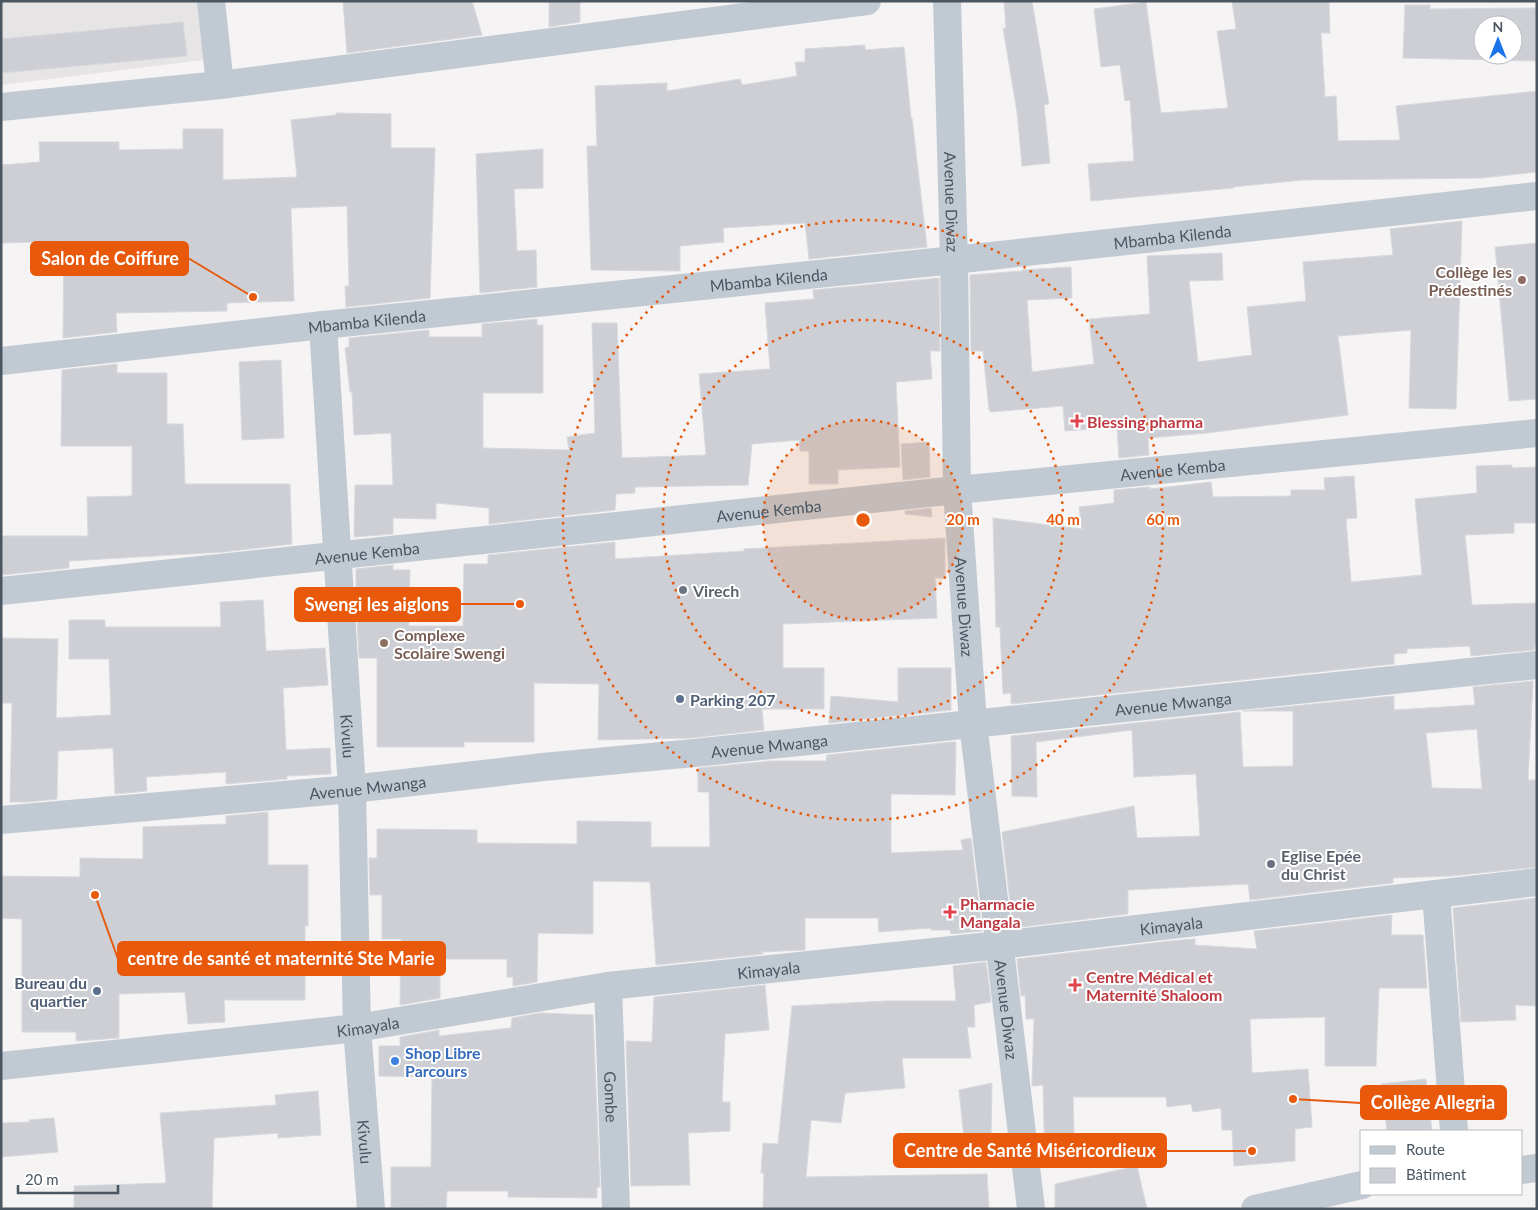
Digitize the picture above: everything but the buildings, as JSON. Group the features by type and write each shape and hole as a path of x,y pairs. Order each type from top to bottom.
{"street":[{"path":"211,1 220,85"},
{"path":"1,107 220,85 867,1"},
{"name":"Avenue Diwaz","path":"947,1 958,490 973,723 1031,1209"},
{"name":"Mbamba Kilenda","path":"1,361 322,325 954,260 1537,196"},
{"name":"Kivulu","path":"322,325 352,789 358,1028 371,1209"},
{"name":"Avenue Kemba","path":"1,591 958,490 1537,433"},
{"name":"Avenue Mwanga","path":"1,820 352,789 543,767 1537,665"},
{"name":"Kimayala","path":"1,1066 358,1028 608,986 1000,945 1537,882"},
{"path":"1436,894 1454,1130"},
{"name":"Gombe","path":"608,986 616,1209"},
{"path":"1523,1170 1537,1168"},
{"path":"1255,1209 1360,1185"}],"shaded area":[{"path":"1,1 198,1 204,60 1,85"}],"place":[{"name":"Collège les Prédestinés","path":"1522,280"},
{"name":"Salon de Coiffure","path":"253,297"},
{"name":"Blessing pharma","path":"1077,421"},
{"name":"Virech","path":"683,590"},
{"name":"Swengi les aiglons","path":"520,604"},
{"name":"Complexe Scolaire Swengi","path":"384,643"},
{"name":"Parking 207","path":"680,699"},
{"name":"Eglise Epée du Christ","path":"1271,864"},
{"name":"centre de santé et maternité Ste Marie","path":"95,895"},
{"name":"Pharmacie Mangala","path":"950,912"},
{"name":"Centre Médical et Maternité Shaloom","path":"1075,985"},
{"name":"Bureau du quartier","path":"97,991"},
{"name":"Shop Libre Parcours","path":"395,1061"},
{"name":"Collège Allegria","path":"1293,1099"},
{"name":"Centre de Santé Miséricordieux","path":"1252,1151"}]}
